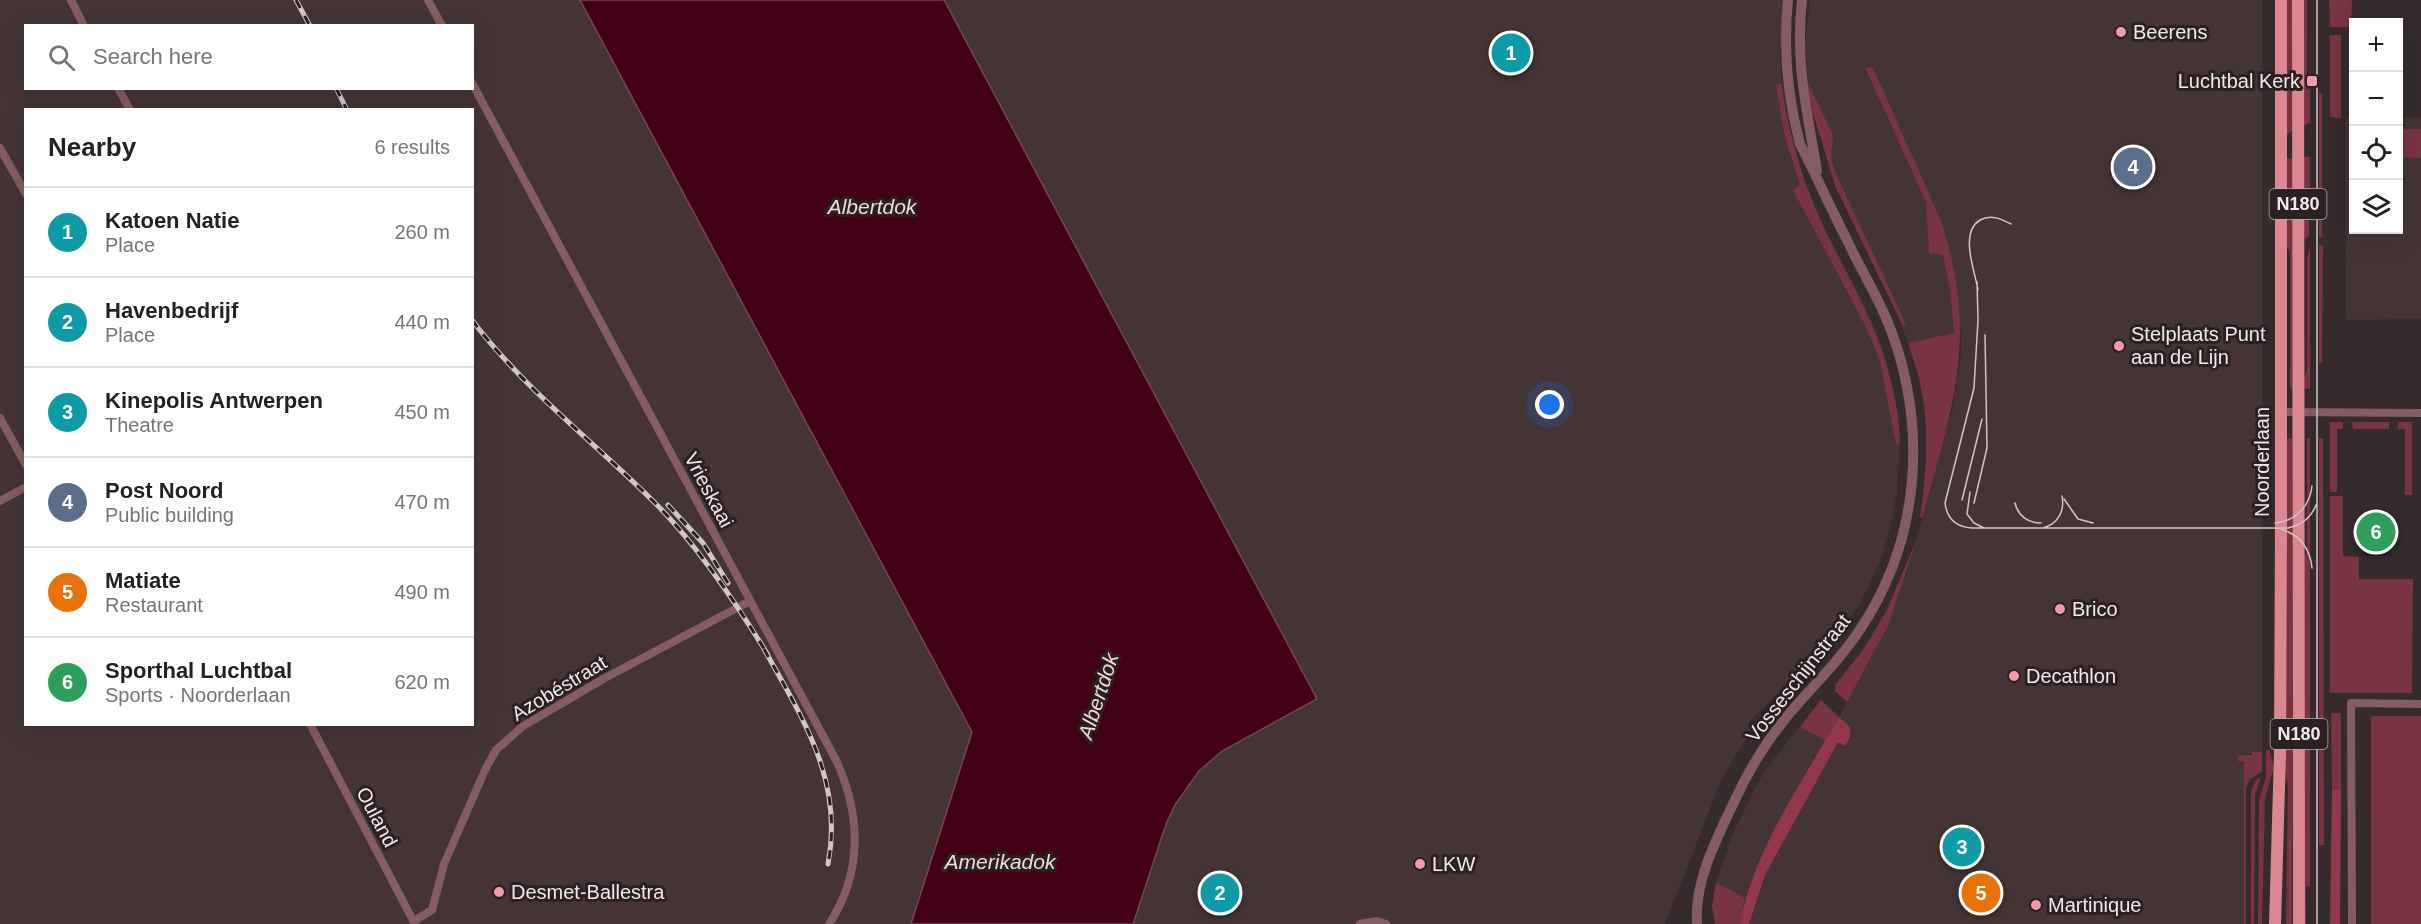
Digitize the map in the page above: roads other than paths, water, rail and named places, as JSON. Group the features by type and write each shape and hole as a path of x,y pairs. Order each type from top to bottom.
{"main road":[{"name":"Noorderlaan","path":"2275,924 2280,754 2281,0"},
{"name":"Noorderlaan","path":"2298,0 2299,924"}],"street":[{"path":"71,0 83,24"},
{"path":"428,0 441,24"},
{"name":"Vosseschijnstraat","path":"1697,924 1696,910 1701,878 1746,777 1784,721 1841,657 1862,628 1890,576 1908,513 1914,466 1909,392 1882,308 1800,144 1789,96 1785,37 1788,0"},
{"name":"Vosseschijnstraat","path":"1802,0 1799,34 1801,79 1819,180"},
{"name":"Vrieskaai","path":"474,87 848,786 854,812 853,863 846,890 829,924"},
{"path":"119,90 129,108"},
{"path":"0,147 24,190"},
{"path":"2282,412 2421,412"},
{"path":"0,418 24,461"},
{"path":"0,501 24,488"},
{"name":"Azobéstraat","path":"415,923 432,910 444,864 484,770 496,750 523,726 605,678 750,601"},
{"path":"2352,924 2351,703 2421,704"},
{"name":"Ouland","path":"311,726 415,923"},
{"path":"1360,924 1377,921 1386,924"}],"water":[{"name":"Albertdok","path":"580,0 944,0 1317,699 1222,751 1199,771 1175,805 1166,824 1133,924 911,924 972,732"}],"tram line":[{"path":"2317,0 2317,924"},
{"path":"1978,290 1970,253 1970,234 1980,220 1988,217 2011,224"},
{"path":"1977,282 1978,320 1974,388 1945,503 1950,518 1957,524 1972,528 2288,528 2305,520 2316,505"},
{"path":"1974,503 1987,448 1985,335"},
{"path":"1962,500 1982,419"},
{"path":"2275,523 2283,522 2301,511 2308,500 2312,486"},
{"path":"1970,492 1967,514 1974,523 1984,528"},
{"path":"2043,528 2053,523 2059,516 2063,502 2062,496"},
{"path":"2064,499 2078,519 2093,523"},
{"path":"2015,503 2018,512 2024,518 2041,523"},
{"path":"2281,529 2294,535 2303,543 2309,554 2312,568"}],"railway":[{"path":"296,0 309,24"},
{"path":"337,90 346,108"},
{"path":"474,322 536,392 630,479 685,535 715,574 768,655"},
{"path":"668,505 703,543 728,583"},
{"path":"764,649 806,726 825,778 830,805 831,834 828,864"}],"place":[{"name":"Beerens","path":"2121,32"},
{"name":"Katoen Natie","path":"1511,53"},
{"name":"Luchtbal Kerk","path":"2312,81"},
{"name":"Post Noord","path":"2133,167"},
{"name":"Stelplaats Punt aan de Lijn","path":"2119,346"},
{"name":"Sporthal Luchtbal","path":"2376,532"},
{"name":"Brico","path":"2060,609"},
{"name":"Decathlon","path":"2014,676"},
{"name":"Kinepolis Antwerpen","path":"1962,847"},
{"name":"LKW","path":"1420,864"},
{"name":"Desmet-Ballestra","path":"499,892"},
{"name":"Havenbedrijf","path":"1220,893"},
{"name":"Matiate","path":"1981,893"},
{"name":"Martinique","path":"2036,905"}],"water label":[{"name":"Amerikadok","path":"1000,861"}]}
